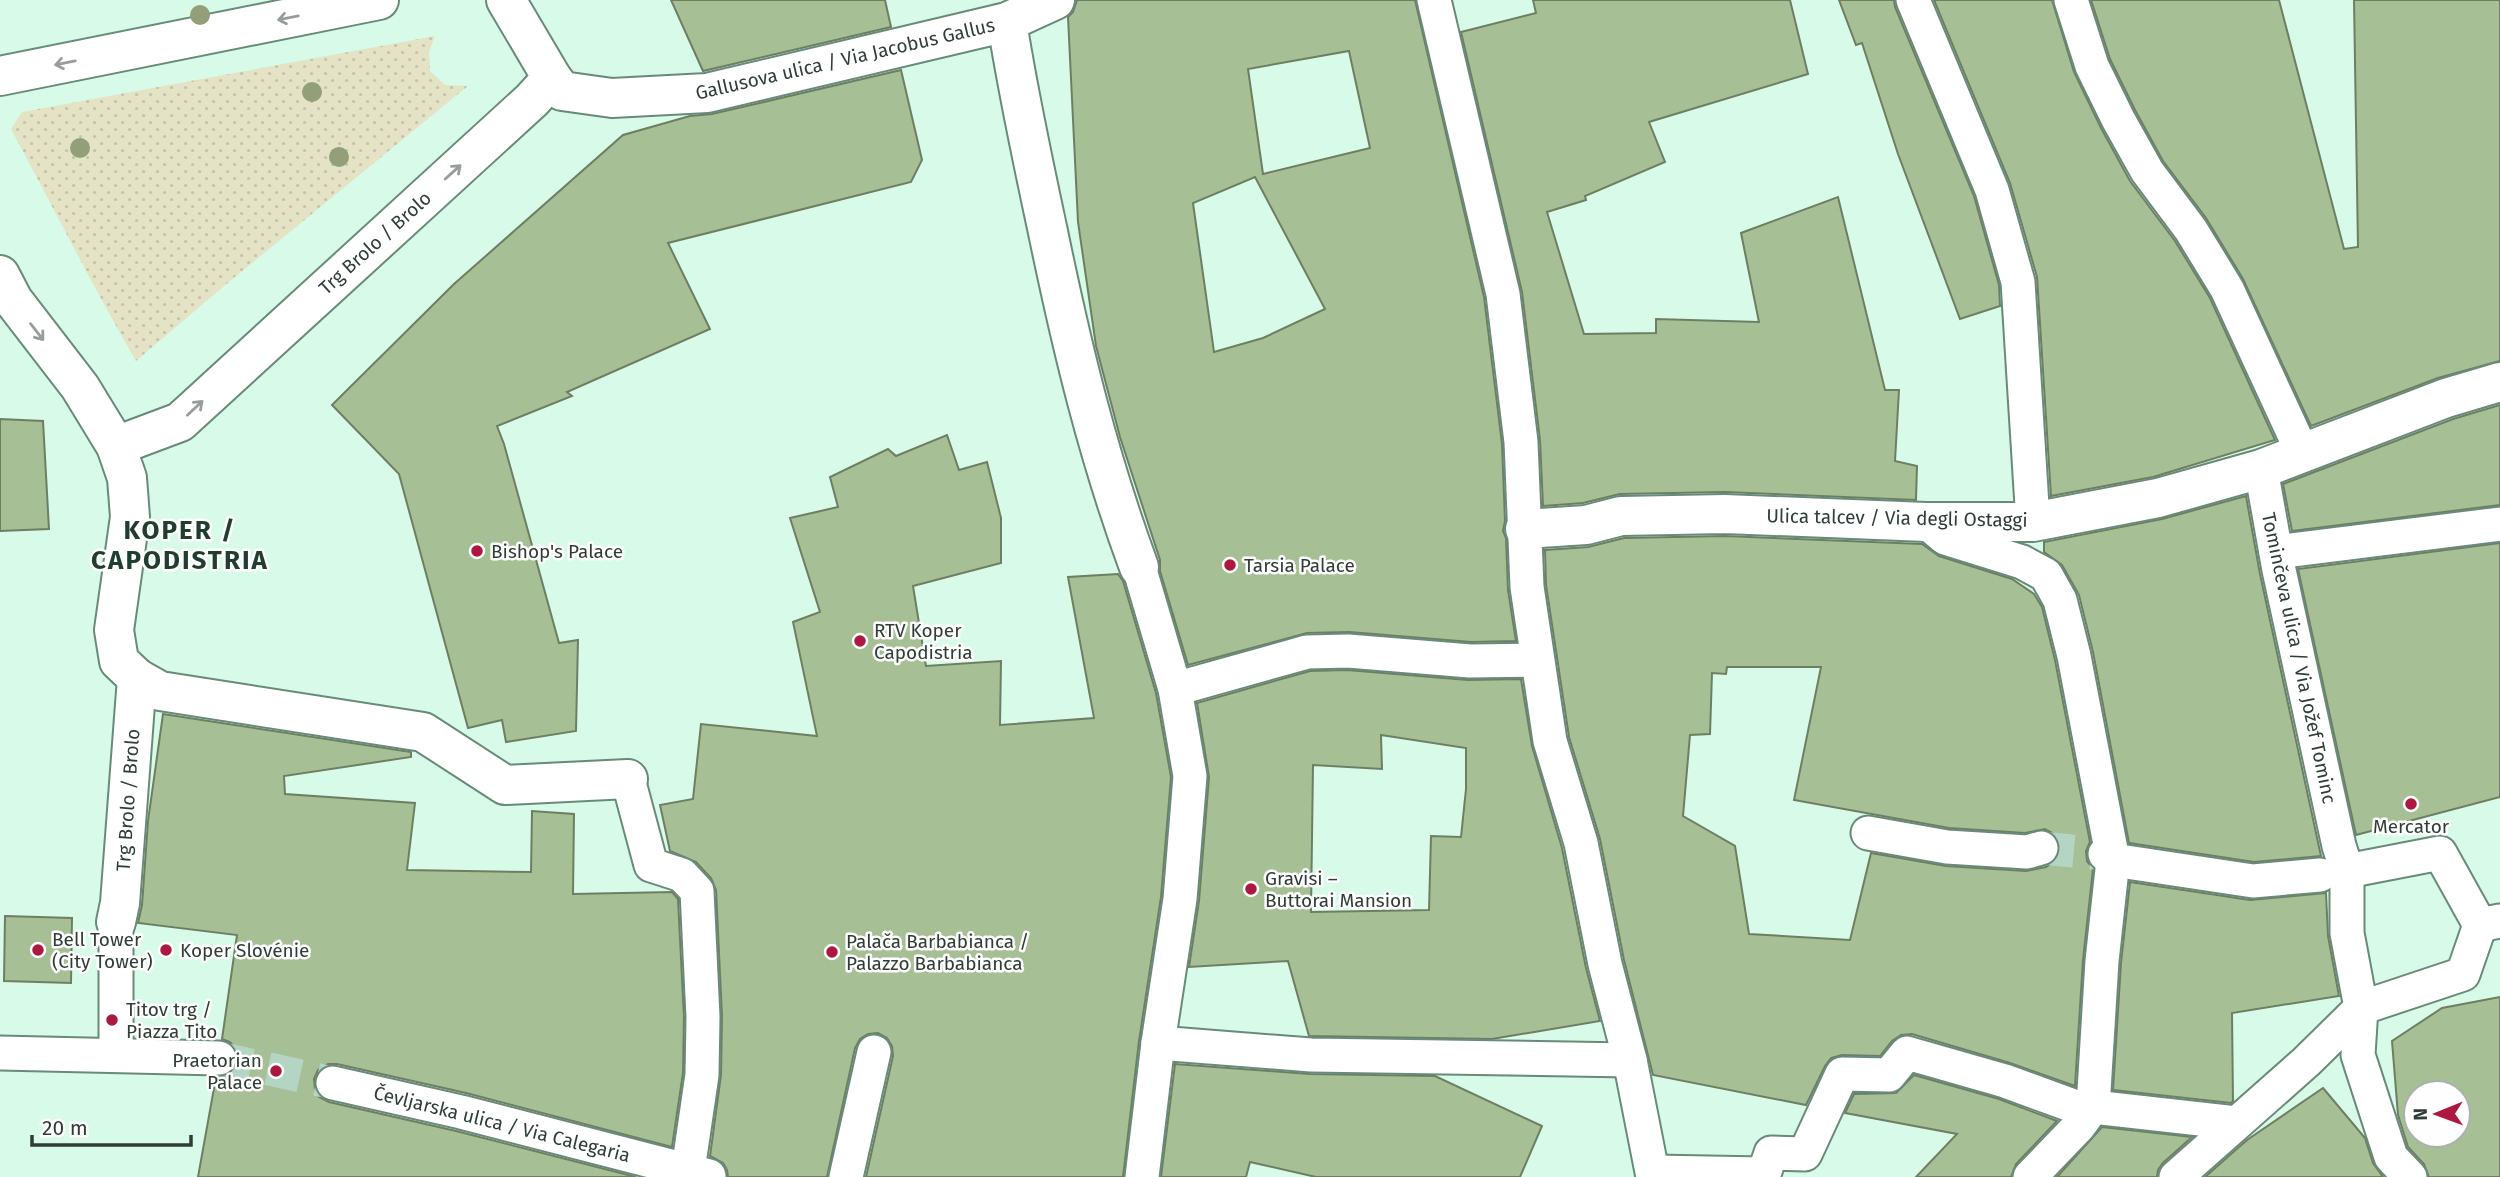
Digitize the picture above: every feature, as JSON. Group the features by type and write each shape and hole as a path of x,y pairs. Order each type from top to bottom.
{"street":[{"path":"0,76 379,0"},
{"path":"506,0 552,78"},
{"name":"Gallusova ulica / Via Jacobus Gallus","path":"552,78 562,91 612,98 707,93 1007,22 1055,0"},
{"path":"1434,0 1503,294 1521,442 1527,587 1550,741 1581,843 1605,964 1630,1060 1654,1175 1765,1174 1771,1153 1805,1154 1842,1074 1889,1075 1907,1053 2005,1081 2079,1108 2093,1107 2236,1124"},
{"path":"1913,0 1992,190 2018,282 2033,522"},
{"path":"2071,0 2092,66 2118,119 2147,171 2191,230 2227,289 2303,454"},
{"path":"1007,22 1017,87 1075,360 1116,504 1139,567 1175,689 1191,776 1180,899 1158,1043 1142,1177"},
{"name":"Trg Brolo / Brolo","path":"116,446 180,422 532,100 552,78"},
{"path":"0,275 13,300 80,387 116,446 127,478 130,517 114,630 119,661 137,678 160,691 423,732 505,785 628,779 651,865 682,875 697,891 703,1017 696,1175"},
{"name":"Ulica talcev / Via degli Ostaggi","path":"1525,529 1586,525 1621,516 1712,514 1926,523 2033,522 2158,499 2261,469 2446,398 2500,382"},
{"name":"Tominčeva ulica / Via Jožef Tominc","path":"2261,469 2361,1008 2358,1055 2391,1157 2410,1177"},
{"path":"1926,523 1945,538 2022,562 2046,575 2060,600 2074,656 2109,857 2093,1107 2079,1126 2030,1177"},
{"path":"2276,552 2500,524"},
{"path":"1175,689 1307,652 1348,651 1470,661 1537,660"},
{"name":"Trg Brolo / Brolo","path":"116,922 120,903 137,678"},
{"path":"1868,833 1948,847 2027,852 2041,848"},
{"path":"2109,857 2253,881 2335,864 2440,853 2490,923 2463,974 2361,1008 2306,1062 2176,1177"},
{"path":"116,922 116,1054"},
{"path":"1158,1043 1311,1055 1630,1060"},
{"path":"846,1177 874,1052"},
{"path":"0,1053 219,1058"},
{"name":"Čevljarska ulica / Via Calegaria","path":"333,1083 461,1112 696,1175"}],"shaded area":[{"path":"435,36 429,52 430,71 445,85 468,86 136,361 11,129 22,112"}],"building":[{"path":"671,0 885,0 891,27 703,71"},
{"path":"1077,0 1415,0 1484,297 1502,444 1505,521 1503,531 1506,538 1508,590 1516,641 1471,642 1349,632 1307,633 1188,665 1160,571 1160,560 1120,437 1096,346 1078,222 1068,17","holes":["1349,51 1370,148 1263,174 1248,69","1255,177 1325,309 1263,338 1214,352 1193,203"]},
{"path":"1533,0 1790,0 1808,74 1649,122 1665,162 1585,196 1586,200 1547,212 1584,334 1656,333 1656,319 1759,322 1741,233 1838,197 1885,390 1899,390 1895,461 1917,466 1916,500 1725,492 1620,494 1583,503 1543,506 1540,440 1522,292 1461,32 1536,13"},
{"path":"1839,0 1894,0 1974,196 1999,285 2000,306 1960,319 1898,154 1862,43 1856,45"},
{"path":"1934,0 2052,0 2074,72 2101,128 2130,181 2175,241 2210,298 2275,440 2153,477 2051,496 2037,277 2010,183"},
{"path":"2091,0 2279,0 2344,249 2358,247 2354,0 2500,0 2500,361 2438,378 2311,426 2243,279 2206,218 2163,161 2135,110 2110,59"},
{"path":"901,70 922,160 911,182 668,243 710,329 567,392 572,396 497,426 559,643 578,640 576,731 506,742 502,720 468,728 399,474 332,405 454,284 623,135 690,116 712,114"},
{"path":"2500,405 2500,505 2292,531 2283,484 2453,419"},
{"path":"0,419 43,421 49,529 0,531"},
{"path":"947,435 959,470 987,462 1001,518 1001,563 913,586 926,666 1001,661 1000,725 1094,718 1068,577 1118,574 1123,581 1156,693 1171,777 1161,897 1139,1041 1123,1177 866,1177 893,1056 892,1046 887,1038 878,1033 868,1034 860,1039 855,1048 827,1177 728,1177 723,1163 710,1156 721,1075 722,1016 716,890 711,878 696,862 670,851 660,805 693,799 701,724 817,736 793,622 820,612 790,518 838,507 830,477 888,449 896,456"},
{"path":"2246,496 2260,574 2321,856 2254,862 2129,843 2093,652 2079,595 2062,565 2044,552 2044,542 2162,519"},
{"path":"1725,536 1922,544 1939,556 2012,579 2034,594 2042,607 2055,660 2090,842 2086,851 2087,861 2093,869 2083,960 2075,1086 2010,1063 1912,1034 1901,1035 1892,1041 1880,1056 1842,1055 1831,1058 1806,1105 1653,1075 1624,960 1600,839 1569,737 1546,585 1545,550 1588,547 1624,538","holes":["1727,667 1821,667 1794,800 1949,828 2025,833 2045,829 2054,834 2059,842 2060,852 2055,861 2046,867 2026,871 1946,866 1871,853 1850,940 1749,934 1735,846 1683,816 1690,735 1710,734 1712,673 1726,674"]},
{"path":"2500,543 2500,797 2356,835 2298,569"},
{"path":"1347,670 1468,680 1521,679 1532,746 1562,848 1586,968 1600,1021 1492,1039 1309,1036 1288,961 1189,967 1199,901 1209,777 1197,703 1310,671","holes":["1381,735 1466,748 1466,789 1461,837 1431,836 1429,910 1311,912 1313,765 1382,769"]},
{"path":"163,714 411,752 411,757 284,776 285,794 415,803 407,870 531,872 532,811 574,814 573,894 672,892 678,899 684,1017 683,1073 672,1147 466,1093 328,1064 318,1070 314,1079 319,1097 329,1102 636,1177 198,1177 216,1077 229,1074 235,1069 238,1059 235,1048 222,1039 237,935 138,923 142,905 148,821"},
{"path":"2130,882 2250,900 2326,893 2328,936 2339,996 2232,1013 2231,1103 2113,1090 2121,963"},
{"name":"Bell Tower (City Tower)","path":"5,916 72,918 71,983 4,981"},
{"path":"2500,997 2500,1177 2429,1177 2424,1164 2410,1149 2472,1149 2472,1079 2402,1079 2402,1128 2398,1115 2392,1041 2442,1008"},
{"path":"1175,1064 1310,1074 1435,1076 1542,1126 1520,1177 1316,1177 1250,1162 1246,1177 1161,1177"},
{"path":"1914,1075 1999,1099 2057,1121 2016,1164 2011,1177 1916,1177 1957,1134 1845,1113 1854,1094 1896,1093"},
{"path":"2323,1088 2365,1138 2373,1163 2383,1177 2205,1177 2247,1140"},
{"path":"2102,1127 2192,1137 2163,1163 2157,1177 2057,1177"}],"tunnel":[{"path":"2041,848 2105,854"},
{"path":"219,1058 333,1083"}],"place":[{"name":"Bishop's Palace","path":"477,551"},
{"name":"Tarsia Palace","path":"1230,565"},
{"name":"RTV Koper Capodistria","path":"860,641"},
{"name":"Mercator","path":"2411,804"},
{"name":"Gravisi – Buttorai Mansion","path":"1251,889"},
{"name":"Bell Tower (City Tower)","path":"38,950"},
{"name":"Koper Slovénie","path":"166,950"},
{"name":"Palača Barbabianca / Palazzo Barbabianca","path":"832,952"},
{"name":"Titov trg / Piazza Tito","path":"112,1020"},
{"name":"Praetorian Palace","path":"276,1071"}],"district":[{"name":"KOPER / CAPODISTRIA","path":"180,545"}]}
